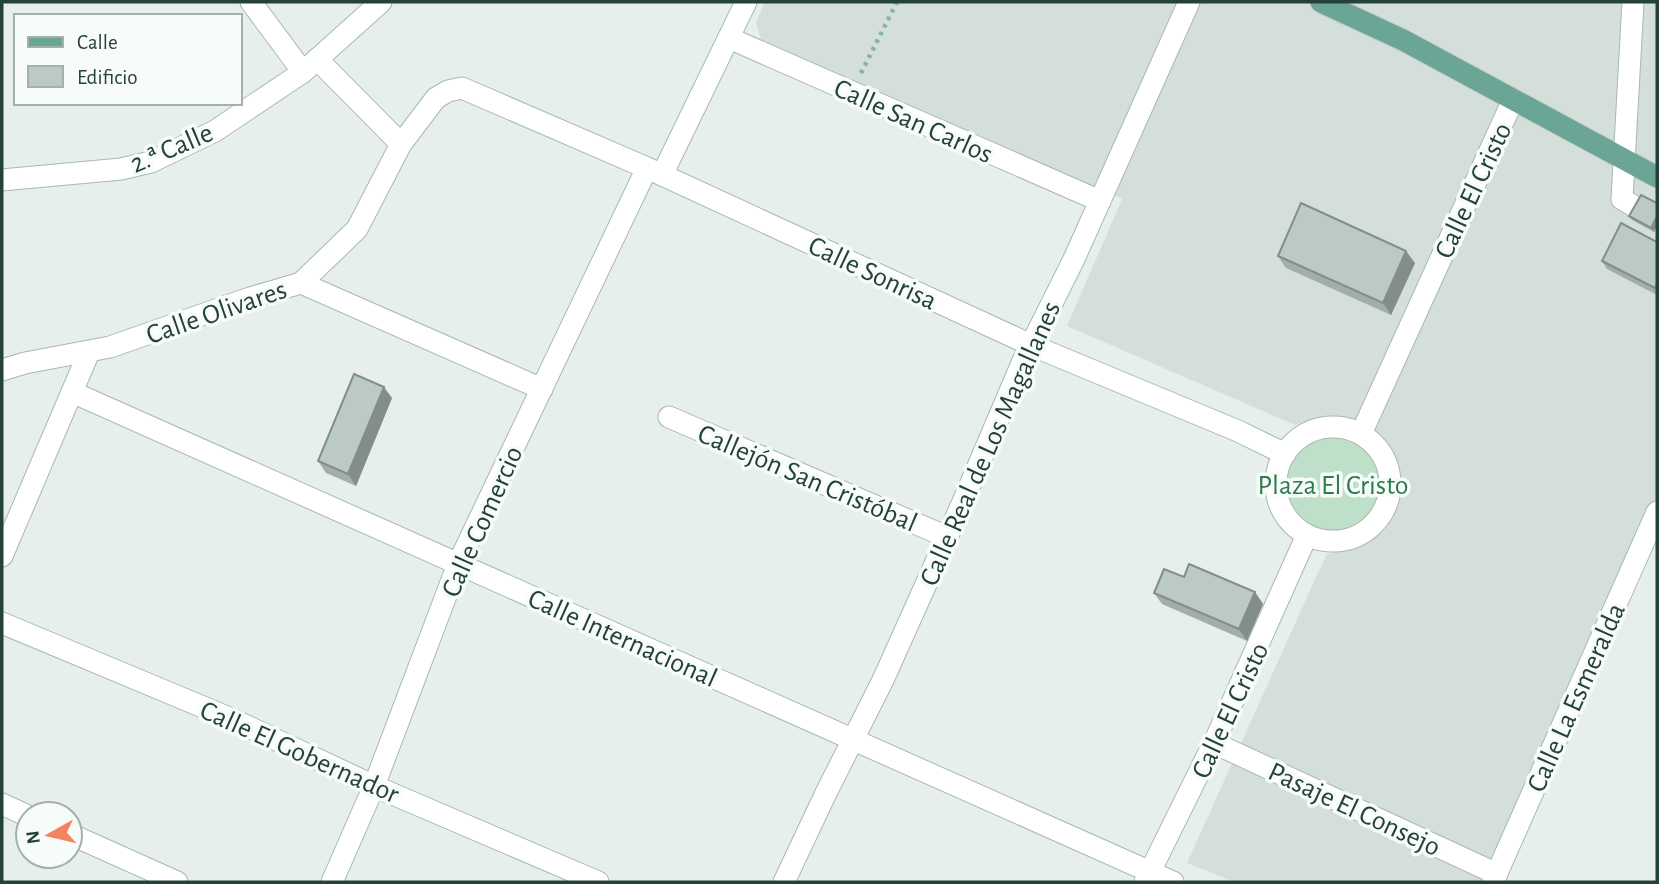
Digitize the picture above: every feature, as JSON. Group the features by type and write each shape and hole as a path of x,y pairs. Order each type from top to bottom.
{"main road":[{"path":"1321,2 1402,40 1657,177"}],"street":[{"path":"251,2 310,66 401,144"},
{"name":"2.ª Calle","path":"2,180 121,169 151,162 215,131 310,66 381,2"},
{"name":"Calle Comercio","path":"332,882 374,786 458,564 542,389 746,2"},
{"name":"Calle Real de Los Magallanes","path":"785,882 883,680 1031,345 1074,259 1189,2"},
{"path":"1633,2 1622,199 1657,220"},
{"name":"Calle San Carlos","path":"729,38 1100,201"},
{"name":"Calle Sonrisa","path":"462,88 655,171 1031,345 1238,431 1284,454"},
{"name":"Calle Olivares","path":"2,370 126,342 250,298 302,283 357,229 401,144 436,98 448,91 462,88"},
{"name":"Calle El Cristo","path":"1361,434 1513,100"},
{"path":"302,283 542,389"},
{"path":"2,556 89,352"},
{"name":"Calle Internacional","path":"72,392 852,741 1147,877 1173,882"},
{"name":"Callejón San Cristóbal","path":"669,417 947,537"},
{"path":"1343,427 1361,434 1380,450 1390,478 1386,508 1378,521 1367,531 1339,542 1324,541 1297,529 1280,505 1276,490 1276,475 1284,454 1300,437 1313,430 1343,427"},
{"name":"Calle La Esmeralda","path":"1495,878 1657,512"},
{"name":"Calle El Cristo","path":"1147,877 1214,743 1307,535"},
{"name":"Calle El Gobernador","path":"2,623 234,720 374,786 598,882"},
{"name":"Pasaje El Consejo","path":"1214,743 1495,878"},
{"path":"84,840 177,882"}],"path":[{"path":"851,92 897,2"}],"shaded area":[{"path":"765,2 1657,2 1657,511 1490,882 1234,882 1187,863 1326,555 1368,541 1384,531 1396,510 1400,486 1397,464 1388,445 1370,430 1351,421 1321,417 1295,425 1067,326 1122,199 762,44 756,22"}],"green space":[{"name":"Plaza El Cristo","path":"1333,435 1352,439 1368,449 1378,465 1382,484 1378,503 1368,519 1352,529 1333,533 1314,529 1298,519 1288,503 1284,484 1288,465 1298,449 1314,439"}],"building":[{"path":"1641,195 1657,203 1657,216 1651,228 1629,216"},
{"path":"1301,203 1406,251 1383,303 1278,256"},
{"path":"1621,223 1657,242 1655,288 1602,261"},
{"path":"354,374 384,387 348,474 318,461"},
{"path":"1189,564 1255,592 1239,629 1154,593 1164,569 1184,577"}]}
